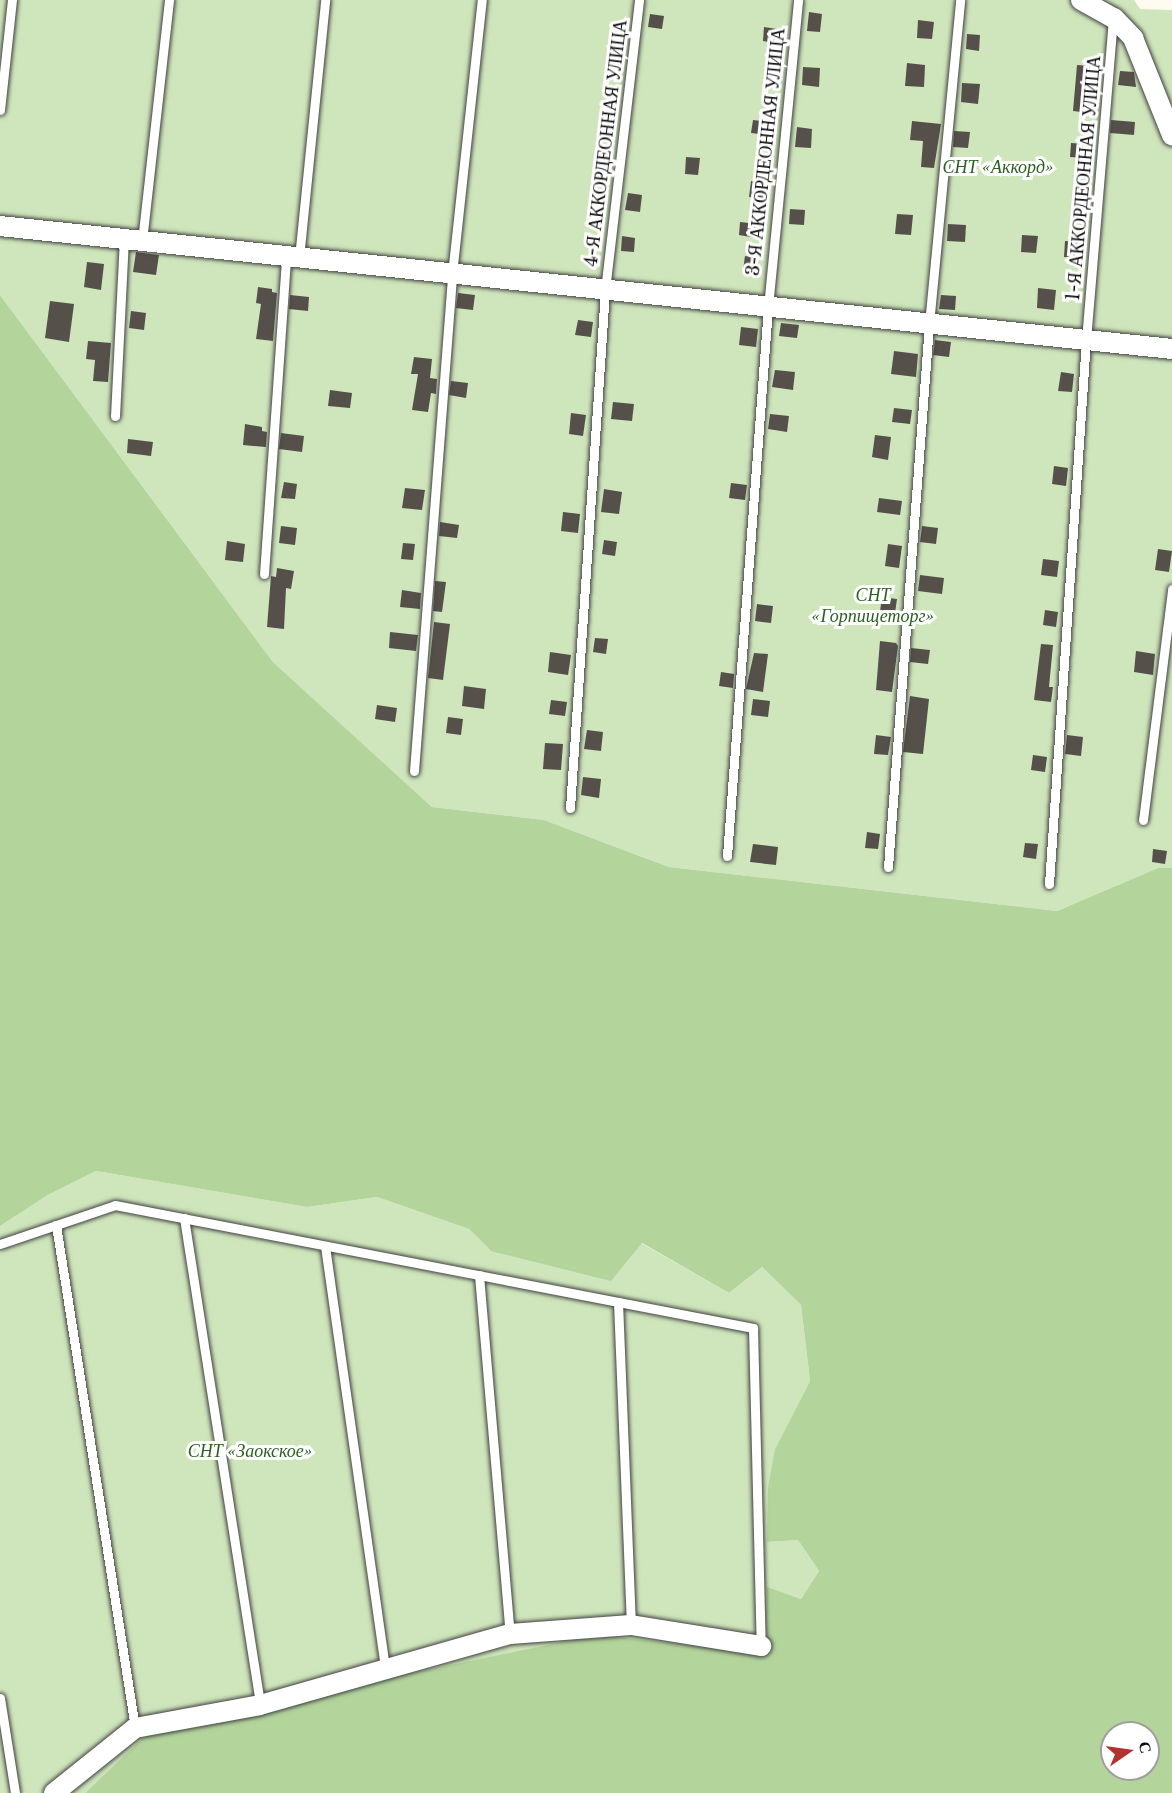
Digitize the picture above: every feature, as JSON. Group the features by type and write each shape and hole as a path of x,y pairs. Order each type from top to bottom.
{"street":[{"path":"1081,0 1114,18 1133,38 1172,135"},
{"path":"0,226 1172,349"},
{"path":"54,1793 135,1728 260,1705 510,1634 631,1625 761,1646"}],"lane":[{"path":"0,110 12,0"},
{"path":"115,416 133,240 169,0"},
{"path":"264,574 292,257 325,0"},
{"path":"414,771 452,274 482,0"},
{"name":"4-Я АККОРДЕОННАЯ УЛИЦА","path":"570,808 605,290 639,0"},
{"name":"3-Я АККОРДЕОННАЯ УЛИЦА","path":"727,856 768,307 798,0"},
{"path":"888,867 929,324 960,0"},
{"name":"1-Я АККОРДЕОННАЯ УЛИЦА","path":"1048,884 1086,340 1114,18"},
{"path":"1143,820 1172,589"},
{"path":"0,1244 116,1205 753,1328 761,1646"},
{"path":"184,1218 260,1705"},
{"path":"56,1225 135,1728"},
{"path":"325,1246 385,1670"},
{"path":"479,1275 510,1634"},
{"path":"618,1302 631,1625"},
{"path":"0,1698 15,1793"}],"green space":[{"name":"СНТ «Горпищеторг»","path":"0,0 1134,0 1140,9 1172,10 1172,868 1158,868 1057,911 669,867 544,820 432,807 273,662 0,295"},
{"path":"0,295 273,662 432,807 544,820 669,867 1057,911 1158,868 1172,868 1172,1793 85,1793 155,1726 596,1635 766,1653 767,1587 801,1599 819,1571 798,1540 767,1542 768,1488 775,1449 810,1381 801,1305 762,1267 729,1293 642,1243 611,1281 491,1251 469,1229 377,1197 307,1207 96,1171 48,1195 0,1226"},
{"name":"СНТ «Заокское»","path":"96,1171 307,1207 377,1197 469,1229 491,1251 641,1243 729,1293 762,1267 801,1305 810,1381 775,1449 767,1542 798,1540 819,1571 801,1599 768,1588 766,1653 155,1726 85,1793 0,1793 0,1226 48,1195"}],"building":[{"path":"809,12 822,14 820,32 807,31"},
{"path":"650,14 664,16 662,29 648,27"},
{"path":"918,20 934,22 932,39 917,38"},
{"path":"764,27 777,29 775,43 763,41"},
{"path":"967,34 980,35 979,51 966,49"},
{"path":"907,63 925,65 924,87 905,86"},
{"path":"1077,65 1090,66 1088,98 1091,98 1090,113 1073,111"},
{"path":"803,67 820,68 819,87 802,85"},
{"path":"1120,71 1134,72 1136,87 1118,85"},
{"path":"962,83 980,84 978,104 961,102"},
{"path":"753,120 771,122 769,135 751,133"},
{"path":"1111,120 1135,122 1134,135 1110,133"},
{"path":"912,121 941,124 934,168 921,167 923,141 910,140"},
{"path":"797,127 812,129 811,148 795,147"},
{"path":"954,131 970,132 968,148 953,147"},
{"path":"1071,143 1085,144 1084,158 1070,157"},
{"path":"686,157 700,158 698,175 685,174"},
{"path":"751,181 766,183 764,199 749,197"},
{"path":"628,193 642,195 640,212 625,210"},
{"path":"790,209 805,210 804,225 789,224"},
{"path":"897,214 913,215 911,235 895,234"},
{"path":"740,222 758,224 756,238 739,235"},
{"path":"948,224 966,225 965,242 947,241"},
{"path":"1022,235 1038,236 1036,253 1021,252"},
{"path":"622,236 635,238 634,252 621,251"},
{"path":"1065,241 1080,242 1078,258 1064,257"},
{"path":"136,252 159,255 156,275 133,272"},
{"path":"745,256 758,258 757,271 743,270"},
{"path":"87,262 104,264 101,290 84,287"},
{"path":"258,287 272,289 272,292 277,293 273,341 256,339 261,304 256,303"},
{"path":"1038,288 1056,290 1054,310 1037,308"},
{"path":"458,293 475,295 473,310 456,308"},
{"path":"290,295 309,297 308,311 289,309"},
{"path":"941,295 956,296 955,310 939,309"},
{"path":"50,301 74,304 69,342 45,338"},
{"path":"131,311 146,313 144,330 129,328"},
{"path":"578,320 593,322 591,337 575,335"},
{"path":"781,323 799,325 797,338 779,336"},
{"path":"741,327 758,329 756,347 739,345"},
{"path":"935,340 951,342 949,357 933,355"},
{"path":"88,341 111,343 108,382 93,381 95,360 86,359"},
{"path":"894,351 918,354 916,377 891,374"},
{"path":"414,357 432,359 430,378 437,379 436,394 431,393 428,412 412,410 418,374 411,374"},
{"path":"775,370 795,372 793,390 772,387"},
{"path":"1061,372 1074,374 1072,392 1058,391"},
{"path":"451,381 468,383 466,398 449,395"},
{"path":"330,390 352,393 350,408 328,406"},
{"path":"613,402 634,404 632,421 611,419"},
{"path":"894,408 912,410 910,424 892,422"},
{"path":"571,413 586,415 583,436 569,434"},
{"path":"770,414 789,416 787,432 768,429"},
{"path":"245,424 262,427 262,431 267,432 266,447 243,445"},
{"path":"281,433 304,436 302,452 279,449"},
{"path":"875,435 891,437 888,460 872,457"},
{"path":"128,439 153,442 151,456 127,453"},
{"path":"1054,466 1068,468 1066,486 1052,484"},
{"path":"284,482 297,484 295,499 281,498"},
{"path":"731,483 747,485 745,500 729,498"},
{"path":"405,488 425,490 422,510 402,508"},
{"path":"604,489 622,492 619,514 601,512"},
{"path":"879,498 902,501 900,515 877,512"},
{"path":"563,512 580,514 578,533 561,531"},
{"path":"440,522 459,525 457,538 439,536"},
{"path":"281,526 297,528 295,545 279,543"},
{"path":"922,526 938,528 936,544 920,542"},
{"path":"604,540 617,542 615,556 602,554"},
{"path":"227,541 245,544 243,562 225,560"},
{"path":"403,543 415,544 413,560 401,559"},
{"path":"888,544 902,546 899,568 885,566"},
{"path":"1158,549 1172,551 1169,572 1155,570"},
{"path":"1043,559 1059,561 1057,577 1041,575"},
{"path":"277,568 294,571 291,589 286,588 284,629 267,627 271,576 276,577"},
{"path":"920,575 944,578 942,594 918,591"},
{"path":"435,581 446,582 442,612 433,611"},
{"path":"402,590 421,593 420,609 400,607"},
{"path":"882,597 897,599 895,613 880,611"},
{"path":"757,604 773,606 771,623 755,621"},
{"path":"1045,610 1058,612 1056,627 1043,625"},
{"path":"434,622 450,624 443,680 428,678"},
{"path":"390,632 418,635 416,651 389,648"},
{"path":"595,638 608,639 606,654 593,652"},
{"path":"880,641 896,643 898,646 892,692 876,690"},
{"path":"1041,644 1053,645 1049,687 1053,687 1051,702 1034,700"},
{"path":"911,648 930,650 928,664 910,662"},
{"path":"1136,651 1155,654 1153,675 1134,672"},
{"path":"550,652 571,655 568,675 548,672"},
{"path":"754,653 768,654 763,692 746,689"},
{"path":"721,672 734,674 733,688 719,686"},
{"path":"464,686 486,689 484,709 462,706"},
{"path":"910,696 929,699 923,754 903,752"},
{"path":"753,699 770,701 768,717 751,715"},
{"path":"551,700 567,702 565,716 549,714"},
{"path":"377,705 397,708 395,722 375,719"},
{"path":"448,717 463,719 461,735 446,733"},
{"path":"587,730 603,732 601,751 584,749"},
{"path":"876,735 891,737 888,755 874,754"},
{"path":"1067,735 1083,737 1081,756 1065,754"},
{"path":"545,743 563,744 561,770 543,769"},
{"path":"1033,755 1047,757 1045,772 1031,770"},
{"path":"583,777 601,779 599,798 581,795"},
{"path":"867,832 880,834 878,849 865,848"},
{"path":"1025,843 1038,844 1036,859 1023,857"},
{"path":"753,844 778,847 776,865 750,862"},
{"path":"1153,849 1167,851 1165,864 1152,862"}],"park label":[{"name":"СНТ «Аккорд»","path":"998,167"}]}
